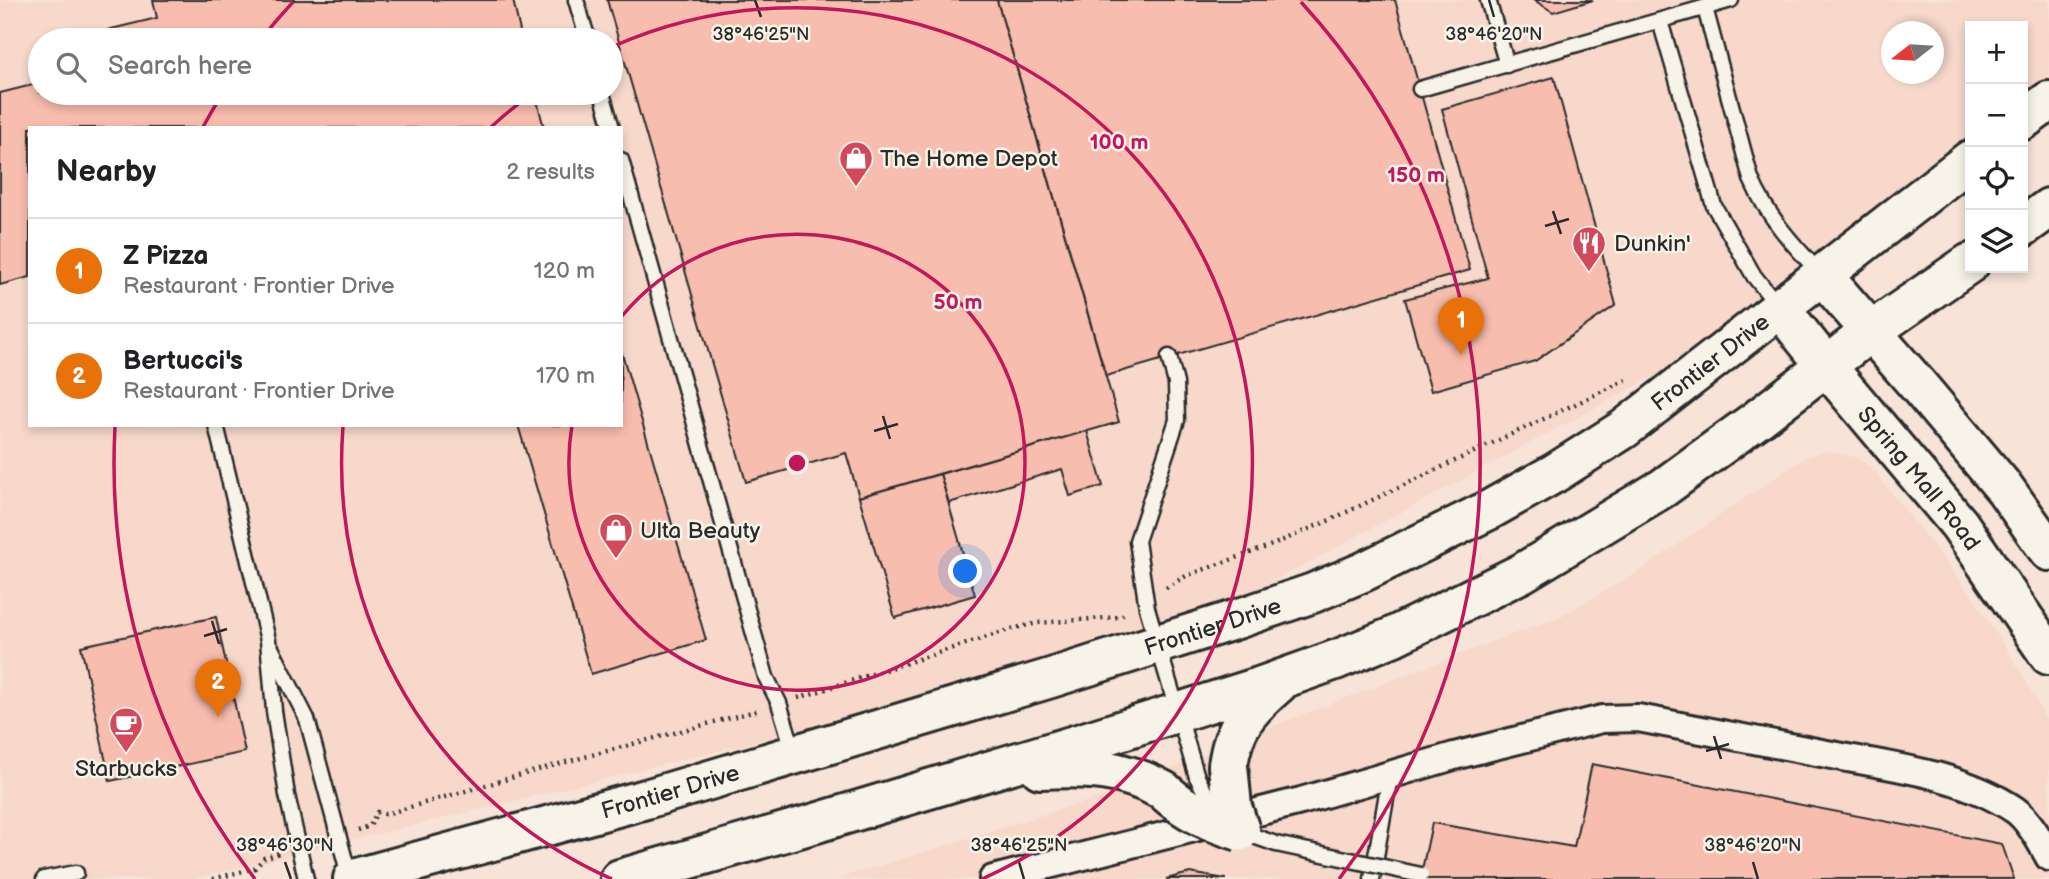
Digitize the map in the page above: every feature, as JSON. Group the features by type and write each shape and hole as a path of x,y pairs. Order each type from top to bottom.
{"main road":[{"path":"2028,116 2049,101"},
{"name":"Frontier Drive","path":"352,879 646,799 794,755 1157,644 1313,593 1363,572 1489,510 1624,429 1965,163"},
{"path":"2028,223 2049,208"},
{"path":"620,879 958,780 1177,712 1338,659 1392,637 1522,573 1663,488 1870,332 1965,266"},
{"path":"1822,275 2005,489 2049,551"},
{"name":"Spring Mall Road","path":"1780,308 1959,524 2049,655"},
{"path":"1240,831 1213,823 1181,807 1196,778 1231,746 1238,726 1253,705 1286,677"},
{"path":"958,780 1039,769 1081,767 1114,770 1143,780 1196,778 1232,807 1240,831"}],"street":[{"path":"993,879 1301,802 1454,756 1602,719 1638,718 1900,769 1968,786 2018,812 2049,857"}],"lane":[{"path":"576,0 584,28"},
{"path":"1488,0 1507,65"},
{"path":"1420,89 1731,0"},
{"path":"1705,8 1751,178 1759,198 1786,237 1822,275"},
{"path":"1660,21 1714,206 1754,276 1780,308"},
{"path":"605,105 611,126"},
{"path":"623,167 766,677 779,703 794,755"},
{"path":"1169,358 1176,383 1177,419 1137,541 1145,600 1196,778"},
{"path":"216,427 268,640 274,710 287,796 306,879"},
{"path":"268,640 307,719 352,879"},
{"path":"1372,879 1391,776"},
{"path":"1240,831 1276,844 1421,874"},
{"path":"44,879 76,873"}],"path":[{"path":"338,836 370,826 377,812 393,812 566,762 726,721 1015,628 1038,623 1119,617 1186,576 1272,545 1330,520 1593,397 1635,374"},
{"path":"213,879 256,868 264,858 298,848"}],"shaded area":[{"path":"0,0 2049,0 2049,102 2028,118 2028,21 1965,21 1965,166 1780,308 1157,644 193,879 0,879"},
{"path":"1828,451 1854,457 1872,468 1973,597 2022,674 2049,725 2049,879 837,879 1117,792 1270,727 1561,616 1635,574 1804,458"}],"building":[{"path":"153,0 513,0 519,28 115,28 157,18"},
{"name":"The Home Depot","path":"607,0 997,0 1119,422 859,497 846,453 746,482 623,55 623,28 615,28"},
{"path":"997,0 1395,0 1470,270 1106,376"},
{"path":"1534,0 1593,0 1553,12"},
{"path":"1554,77 1616,305 1535,361 1431,391 1405,299 1488,278 1442,109"},
{"path":"28,86 28,105 538,105 543,126 28,126 28,278 0,285 0,93"},
{"path":"623,357 706,640 591,674 519,427 623,427"},
{"path":"1087,431 1103,486 1070,496 1062,469 949,503 940,474"},
{"path":"940,474 975,595 895,618 859,497"},
{"path":"216,617 245,752 110,781 81,646"},
{"path":"1592,764 2002,844 2014,879 1420,879 1432,823 1574,847"},
{"path":"1190,873 1226,879 1166,879"}],"place":[{"name":"The Home Depot","path":"856,188"},
{"name":"Dunkin'","path":"1589,273"},
{"name":"Z Pizza","path":"1461,355"},
{"name":"Ulta Beauty","path":"616,560"},
{"name":"Bertucci's","path":"218,717"},
{"name":"Starbucks","path":"126,754"}]}
